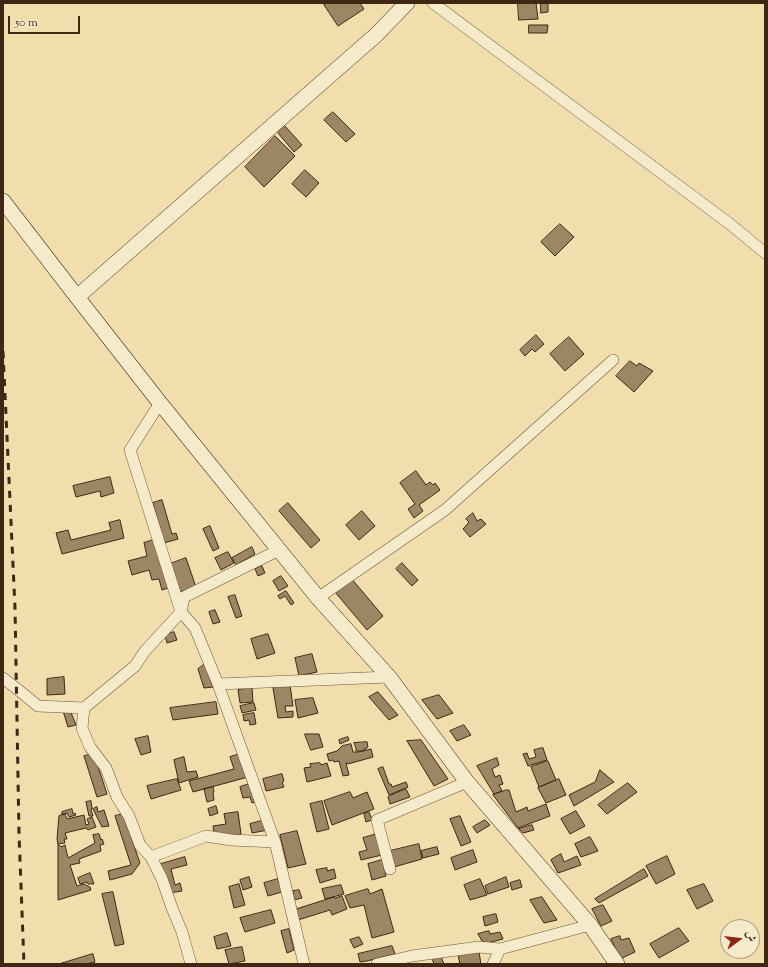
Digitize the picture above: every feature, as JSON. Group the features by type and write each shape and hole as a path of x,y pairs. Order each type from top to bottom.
{"main road":[{"path":"77,297 376,35 407,3"},
{"path":"3,201 160,403 318,598 389,677 467,782 590,925 617,964"}],"street":[{"path":"433,3 730,224 765,253"},
{"path":"318,598 445,510 613,360"},
{"path":"160,403 130,450 181,612 195,628 218,684 275,842 304,964"},
{"path":"3,678 38,706 84,708 135,666 145,651 181,612 184,597 279,550"},
{"path":"218,684 389,677"},
{"path":"84,708 82,728 90,747 106,768 117,797 129,816 140,845 151,857 162,880 182,932 191,964"},
{"path":"390,869 377,820 467,782"},
{"path":"151,857 206,836 231,840 275,842"},
{"path":"377,964 412,956 479,947 500,949 590,925"},
{"path":"493,964 500,949"}],"building":[{"path":"328,3 360,3 364,9 338,26 324,5"},
{"path":"518,3 536,3 538,19 519,20"},
{"path":"541,3 548,3 548,12 541,13"},
{"path":"529,25 548,25 547,33 529,33"},
{"path":"333,112 355,134 346,142 324,120"},
{"path":"285,126 302,145 294,152 278,133"},
{"path":"275,136 295,156 264,187 245,167"},
{"path":"305,170 319,183 306,197 292,184"},
{"path":"560,224 574,237 555,256 541,242"},
{"path":"536,335 544,344 535,352 532,349 525,356 520,350"},
{"path":"569,337 584,354 565,371 550,354"},
{"path":"630,361 637,366 639,363 653,371 634,392 616,376"},
{"path":"416,471 426,485 430,482 433,485 435,483 440,490 419,505 423,511 414,518 408,509 415,504 400,483"},
{"path":"110,477 114,493 101,497 100,491 76,497 73,486"},
{"path":"162,500 172,534 176,533 178,539 164,543 153,503"},
{"path":"288,503 320,540 311,548 279,511"},
{"path":"362,511 375,526 359,540 346,525"},
{"path":"473,513 477,521 481,519 486,524 470,537 463,529 469,522 466,519"},
{"path":"120,520 124,538 62,554 56,533 68,530 71,540 111,530 109,523"},
{"path":"210,526 219,548 213,551 203,529"},
{"path":"153,540 168,588 162,590 159,579 152,580 149,570 132,575 128,561 147,556 144,543"},
{"path":"252,547 255,554 236,565 232,558"},
{"path":"228,552 234,563 221,570 215,558"},
{"path":"186,558 196,587 180,592 170,564"},
{"path":"402,563 418,580 412,586 396,569"},
{"path":"262,566 265,573 258,576 255,569"},
{"path":"281,576 288,586 279,591 273,581"},
{"path":"351,578 383,616 367,630 335,592"},
{"path":"286,591 294,603 291,605 285,596 280,599 278,596"},
{"path":"235,595 242,616 236,618 228,597"},
{"path":"215,610 220,622 213,624 209,612"},
{"path":"174,632 177,640 167,643 165,635"},
{"path":"268,634 275,653 257,659 251,639"},
{"path":"312,654 317,672 299,676 295,658"},
{"path":"205,664 213,687 204,688 198,669"},
{"path":"64,677 65,694 47,695 47,679"},
{"path":"290,685 293,706 285,706 286,712 293,711 293,717 278,718 273,688"},
{"path":"252,688 253,702 240,703 238,690"},
{"path":"378,692 398,715 389,720 369,697"},
{"path":"439,695 453,713 437,719 422,700"},
{"path":"313,698 318,713 298,718 295,700"},
{"path":"216,702 218,714 173,720 170,708"},
{"path":"254,703 256,710 242,713 240,706"},
{"path":"70,710 76,725 68,727 63,711"},
{"path":"254,713 256,724 250,725 249,720 244,721 243,715"},
{"path":"464,725 471,735 457,741 450,731"},
{"path":"305,734 319,734 323,747 311,750"},
{"path":"148,736 151,752 141,755 135,739"},
{"path":"348,737 349,740 340,744 339,740"},
{"path":"421,740 448,779 434,786 407,741"},
{"path":"367,742 368,747 364,749 364,751 356,751 354,743"},
{"path":"351,744 353,752 371,749 373,757 348,764 346,763 349,775 343,776 339,761 329,761 327,754 337,751 342,746"},
{"path":"543,748 547,760 528,766 523,754 527,753 529,759 536,757 534,750"},
{"path":"94,754 107,794 97,797 84,756"},
{"path":"240,754 248,777 193,792 189,781 234,769 230,757"},
{"path":"184,757 187,772 196,771 198,777 179,783 174,760"},
{"path":"497,758 499,765 492,769 495,777 500,775 503,784 499,785 502,791 494,794 477,766"},
{"path":"548,761 556,780 539,787 531,767"},
{"path":"320,763 321,765 327,763 331,776 307,782 304,768 311,767 310,764"},
{"path":"383,767 389,784 391,784 392,787 406,782 408,787 389,795 378,769"},
{"path":"600,770 614,782 574,806 569,795 595,782"},
{"path":"282,774 284,781 282,782 284,787 266,791 263,779"},
{"path":"177,779 181,790 151,799 147,786"},
{"path":"559,779 566,795 546,803 538,788"},
{"path":"252,783 258,801 252,803 250,797 243,798 240,787"},
{"path":"628,783 637,792 607,814 598,805"},
{"path":"213,787 214,800 207,802 204,789"},
{"path":"406,789 410,797 390,804 388,797"},
{"path":"509,790 516,812 527,807 528,811 546,804 550,816 518,828 493,795"},
{"path":"350,792 353,798 367,792 374,809 332,825 324,801"},
{"path":"91,801 93,816 89,816 86,802"},
{"path":"322,801 329,829 317,832 310,804"},
{"path":"216,806 218,813 210,816 208,809"},
{"path":"97,807 98,812 104,810 109,826 102,827 93,809"},
{"path":"72,809 73,814 75,813 76,815 69,817 67,813 62,815 62,812"},
{"path":"576,811 585,826 570,834 561,819"},
{"path":"238,812 241,834 225,837 214,834 213,826 226,824 224,814"},
{"path":"369,812 372,820 366,822 364,814"},
{"path":"65,814 67,819 84,815 86,825 89,824 87,819 92,817 96,827 88,830 86,828 65,833 67,839 64,839 65,843 58,844 59,816"},
{"path":"123,814 140,863 132,874 110,880 108,871 131,865 115,816"},
{"path":"460,816 471,842 461,846 450,819"},
{"path":"265,820 268,830 252,833 250,824"},
{"path":"485,820 490,825 477,833 473,827"},
{"path":"532,825 534,830 523,833 519,829"},
{"path":"297,831 306,864 288,868 280,835"},
{"path":"99,834 104,844 100,845 101,851 79,859 80,863 70,865 77,886 84,884 90,887 91,890 58,900 58,844 61,847 65,845 68,858 95,843 93,835"},
{"path":"377,834 382,855 361,860 359,852 367,850 363,838"},
{"path":"590,837 598,851 581,857 575,844"},
{"path":"419,844 422,859 394,867 390,851"},
{"path":"437,847 439,854 423,858 421,851"},
{"path":"473,850 477,862 455,870 451,858"},
{"path":"561,854 564,862 577,856 581,865 558,873 551,860"},
{"path":"667,856 675,874 656,884 646,866"},
{"path":"185,857 187,865 171,869 175,885 180,883 182,891 169,893 161,864"},
{"path":"382,860 386,876 372,880 368,864"},
{"path":"327,868 327,871 334,869 336,878 320,883 316,870"},
{"path":"644,869 648,876 599,903 595,899"},
{"path":"90,873 94,884 88,884 87,882 80,884 78,878"},
{"path":"249,877 252,887 243,890 240,880"},
{"path":"506,877 509,887 488,894 485,886"},
{"path":"278,879 282,892 268,896 264,883"},
{"path":"480,879 487,895 470,900 464,885"},
{"path":"520,880 522,887 512,890 510,883"},
{"path":"239,884 245,905 234,908 229,887"},
{"path":"704,884 713,901 697,909 687,890"},
{"path":"341,885 344,894 325,899 322,889"},
{"path":"368,889 370,894 382,889 394,932 372,938 364,905 350,908 345,896"},
{"path":"299,890 302,898 294,900 293,891"},
{"path":"113,892 124,944 115,946 102,894"},
{"path":"342,896 347,909 332,915 330,910 298,920 296,909 334,897"},
{"path":"542,897 557,920 544,923 530,900"},
{"path":"603,905 612,921 601,926 592,909"},
{"path":"271,910 275,923 245,932 240,918"},
{"path":"496,914 498,922 485,926 483,917"},
{"path":"679,928 689,941 659,958 650,944"},
{"path":"289,929 294,950 287,953 281,931"},
{"path":"489,931 490,934 500,932 503,939 487,943 482,941 478,934"},
{"path":"227,933 231,946 217,949 214,937"},
{"path":"620,936 621,940 629,938 635,952 620,959 611,939"},
{"path":"359,937 363,944 354,948 350,940"},
{"path":"392,946 395,954 360,962 358,954"},
{"path":"242,947 245,961 229,964 225,950"},
{"path":"479,952 481,964 460,964 458,955"},
{"path":"93,954 95,962 86,964 59,964"},
{"path":"440,954 444,964 434,964 431,956"}],"railway":[{"path":"3,351 15,608 19,834 24,964"}]}
